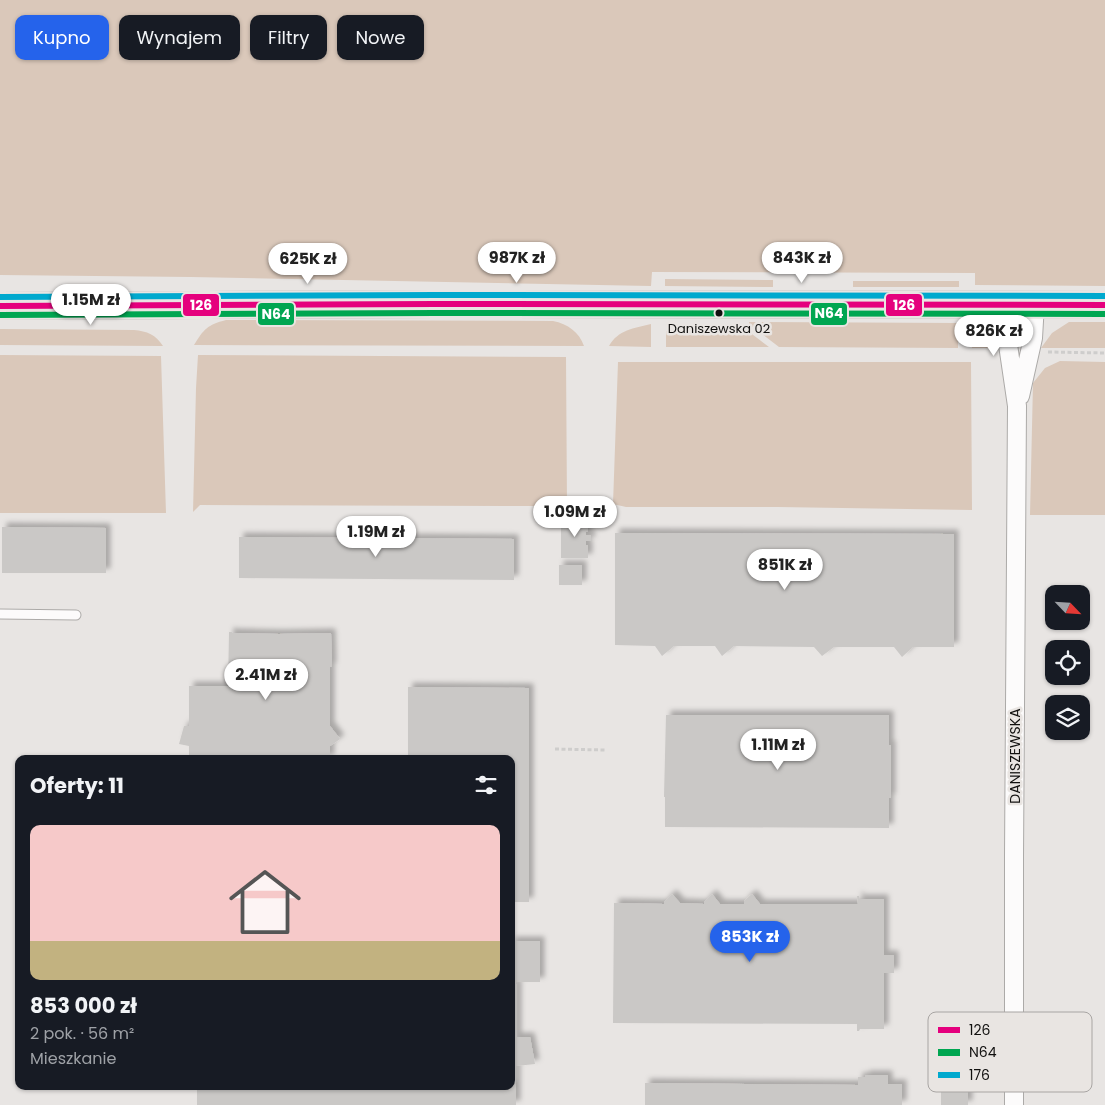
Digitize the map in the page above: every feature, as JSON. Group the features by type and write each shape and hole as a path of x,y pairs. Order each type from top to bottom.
{"main road":[{"path":"0,306 426,304 1105,305"}],"street":[{"name":"DANISZEWSKA","path":"1006,304 1007,338 1017,406 1014,1012"},
{"name":"DANISZEWSKA","path":"1017,406 1033,338 1035,304"},
{"name":"DANISZEWSKA","path":"1014,1092 1014,1105"}],"lane":[{"path":"0,614 76,615"}],"path":[{"path":"1039,352 1105,353"},
{"path":"555,749 605,750"}],"shaded area":[{"path":"0,0 1105,0 1105,286 975,285 975,273 652,272 651,286 0,275"},
{"path":"665,279 773,280 773,287 665,286"},
{"path":"853,281 959,281 959,287 853,287"},
{"path":"226,320 553,321 572,329 584,346 194,345 207,328"},
{"path":"749,322 958,323 958,348 779,347 749,324"},
{"path":"1069,322 1105,322 1105,348 1041,348 1052,333"},
{"path":"973,323 989,332 999,348 972,348"},
{"path":"651,324 651,347 609,346 622,333 633,328"},
{"path":"0,329 134,330 151,334 163,346 0,345"},
{"path":"666,331 748,331 769,347 666,347"},
{"path":"0,355 161,356 166,513 0,513"},
{"path":"198,355 566,357 567,507 560,509 544,506 200,505 193,512"},
{"path":"1060,361 1105,362 1105,515 1030,515 1033,383 1045,368"},
{"path":"618,362 971,362 972,510 626,507 613,504"}],"building":[{"path":"561,518 588,518 588,531 586,535 591,535 591,541 586,541 586,545 588,545 588,558 561,558"},
{"path":"2,527 106,528 106,573 2,573"},
{"path":"615,533 954,534 954,647 913,647 902,657 894,647 834,647 822,656 814,647 734,646 722,656 715,646 674,646 662,656 655,646 615,645"},
{"path":"239,537 514,539 514,580 239,578"},
{"path":"559,565 582,565 582,585 559,585"},
{"path":"229,632 279,634 331,633 330,726 340,739 330,746 330,755 189,755 189,746 179,744 184,726 189,726 189,686 228,686"},
{"path":"408,687 529,688 529,902 515,902 515,755 408,755"},
{"path":"666,715 889,715 891,798 889,798 889,828 665,827"},
{"path":"672,894 680,903 704,904 712,894 720,904 744,904 744,901 752,894 760,904 858,904 857,896 859,896 859,899 884,899 884,955 894,955 894,973 884,973 884,1029 860,1029 857,1031 857,1024 613,1023 614,903 664,904"},
{"path":"515,941 540,941 540,982 515,982"},
{"path":"515,984 517,984 517,1037 530,1037 535,1064 516,1066 516,1105 197,1105 197,1090 515,1090"},
{"path":"865,1075 888,1075 888,1084 902,1084 902,1105 645,1105 645,1083 858,1085 858,1077 865,1077"},
{"path":"941,1092 968,1092 968,1105 941,1105"}],"transit line":[{"name":"176","path":"0,297 436,295 1105,296"},
{"name":"126","path":"0,306 436,304 1105,305"},
{"name":"N64","path":"0,315 436,313 1105,314"}],"place":[{"name":"Daniszewska 02","path":"719,313"}]}
